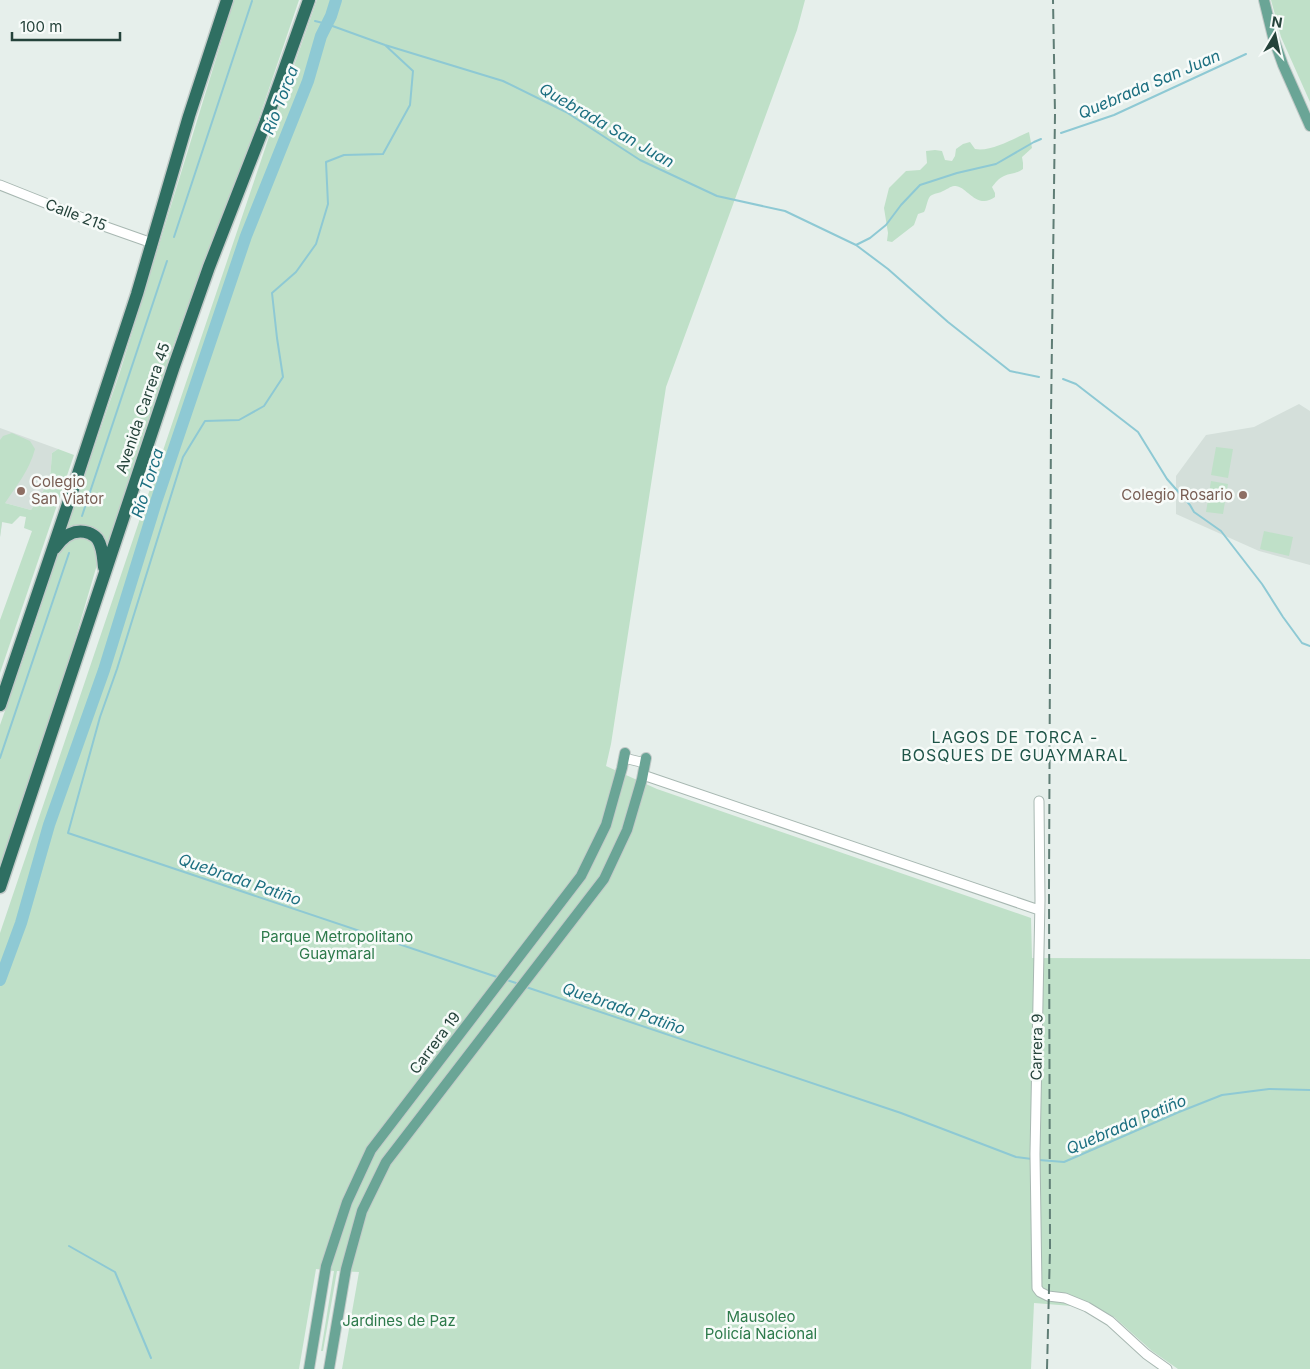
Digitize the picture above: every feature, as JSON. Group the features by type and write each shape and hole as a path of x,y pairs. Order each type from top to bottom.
{"highway":[{"path":"0,705 94,428 137,294 189,116 227,0"},
{"name":"Avenida Carrera 45","path":"0,887 177,357 266,121 309,0"},
{"path":"50,555 64,537 73,532 82,531 96,537 99,541 102,548 105,572"}],"main road":[{"path":"1264,0 1273,37 1283,65 1310,126"},
{"name":"Carrera 19","path":"309,1369 326,1266 347,1202 371,1150 581,876 606,825 622,770 624,755"},
{"path":"328,1369 346,1269 362,1211 386,1162 604,879 627,830 646,761"}],"street":[{"name":"Calle 215","path":"0,185 98,224 152,242"},
{"path":"624,755 646,761"},
{"path":"643,775 1039,910"},
{"name":"Carrera 9","path":"1039,801 1035,1161 1037,1288 1048,1296 1065,1298 1088,1307 1110,1321 1146,1354 1167,1369"}],"shaded area":[{"name":"Colegio Rosario","path":"1299,404 1310,411 1310,565 1259,551 1176,514 1176,476 1206,435 1254,427"},
{"name":"Colegio San Viator","path":"0,428 58,449 52,453 50,480 31,510 5,503 0,537"}],"green space":[{"path":"234,0 299,0 255,130 177,335 108,549 101,537 65,533 120,372"},
{"name":"Parque Metropolitano Guaymaral","path":"317,0 805,0 797,30 666,387 606,766 657,789 1031,918 1032,958 1310,959 1310,1369 1178,1369 1152,1351 1114,1317 1097,1308 1034,1303 1031,1369 342,1369 359,1272 337,1271 323,1351 321,1351 334,1271 316,1269 299,1369 0,1369 0,933"},
{"path":"1271,0 1310,0 1310,102 1281,37"},
{"path":"1029,132 1032,148 1022,157 1023,169 1004,176 997,181 992,187 995,197 982,201 958,186 933,194 928,200 924,212 918,214 914,225 892,242 887,241 888,233 884,208 889,188 906,171 920,170 927,163 926,151 942,151 945,160 952,161 956,149 963,144 970,142 975,149 988,148 1003,144"},
{"path":"12,433 30,441 35,449 26,471 5,503 31,510 50,480 52,453 58,449 74,455 0,673 0,620 32,531 24,528 26,517 20,516 12,524 2,522 0,537 0,440 3,436"},
{"path":"1216,447 1233,449 1228,478 1211,475"},
{"path":"1211,481 1228,484 1223,514 1206,512"},
{"path":"1264,531 1293,537 1289,556 1260,549"},
{"path":"74,535 93,539 99,558 55,707 0,871 0,725 56,559 60,550"}],"waterway":[{"name":"Río Torca","path":"0,980 21,923 49,825 104,670 156,502 246,236 308,81 321,36 331,16 336,0"},
{"path":"174,237 252,1"},
{"name":"Quebrada San Juan","path":"315,21 385,45 503,81 566,112 640,160 717,196 785,211 856,245 888,269 948,322 1010,371 1039,377"},
{"name":"Quebrada Patiño","path":"385,45 413,71 410,105 383,154 344,155 326,162 328,204 316,244 296,272 272,293 283,377 264,406 239,420 205,421 183,457 117,669 100,717 68,833 497,977"},
{"name":"Quebrada San Juan","path":"1061,133 1114,115 1246,54"},
{"name":"Quebrada San Juan","path":"856,245 870,238 886,225 901,205 920,185 957,173 996,164 1041,139"},
{"path":"82,516 167,261"},
{"name":"Quebrada San Juan","path":"1063,379 1076,384 1138,432 1167,479 1194,512 1221,531 1262,584 1302,643 1310,646"},
{"path":"0,758 69,553"},
{"name":"Quebrada Patiño","path":"507,980 519,984"},
{"name":"Quebrada Patiño","path":"526,987 901,1113 1016,1157 1032,1159"},
{"name":"Quebrada Patiño","path":"1039,1160 1064,1162 1222,1095 1269,1089 1310,1090"},
{"path":"69,1246 115,1272 151,1358"}],"railway":[{"path":"1047,1369 1050,1249 1051,415 1055,114 1053,0"}],"place":[{"name":"Colegio San Viator","path":"21,491"},
{"name":"Colegio Rosario","path":"1243,495"}],"district":[{"name":"LAGOS DE TORCA - BOSQUES DE GUAYMARAL","path":"1015,746"}],"park label":[{"name":"Jardines de Paz","path":"399,1321"},
{"name":"Mausoleo Policía Nacional","path":"761,1326"}]}
